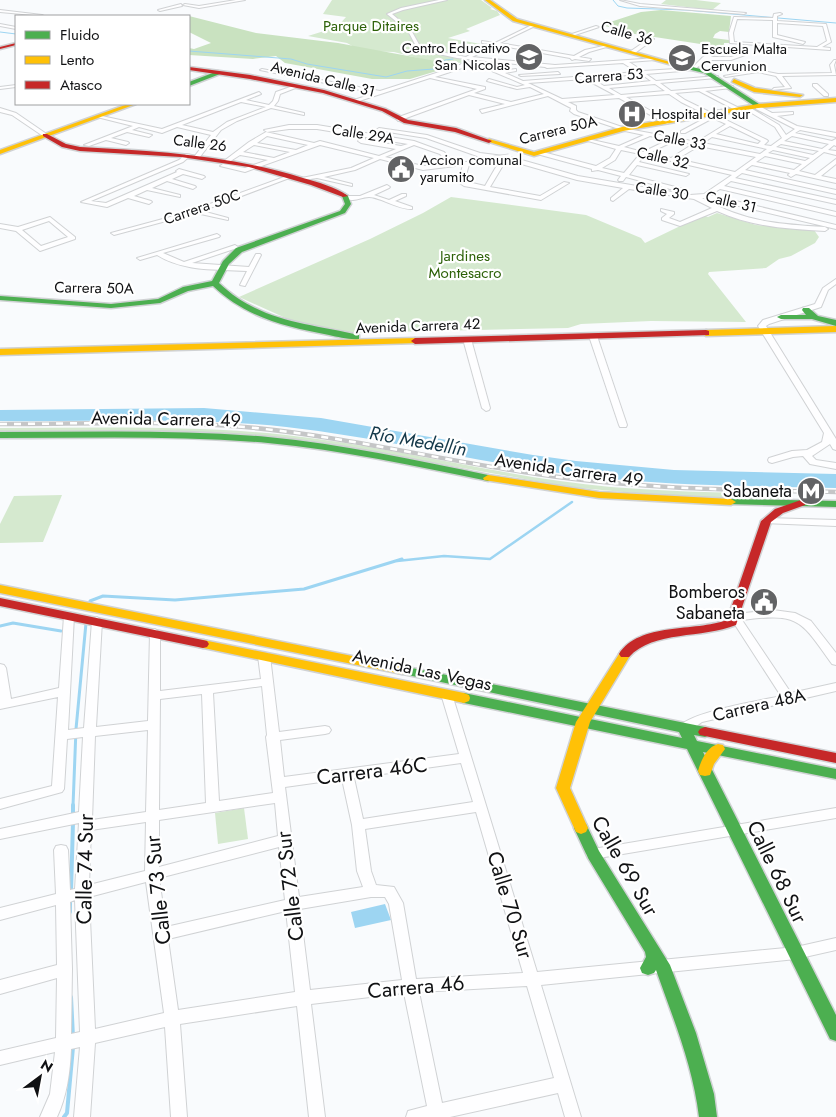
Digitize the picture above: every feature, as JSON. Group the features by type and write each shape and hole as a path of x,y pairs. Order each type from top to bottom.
{"main road":[{"name":"Calle 36","path":"487,0 511,18 611,51 655,59 721,77"},
{"name":"Calle 36","path":"494,0 519,19 721,77 748,96 748,108"},
{"path":"0,48 15,44"},
{"name":"Avenida Calle 31","path":"190,68 250,77 356,101 384,110 398,119 413,124 445,128 536,153"},
{"path":"190,84 219,72"},
{"path":"799,97 765,93 718,75 736,86 755,92 799,97 834,98"},
{"path":"721,77 776,94 834,98"},
{"name":"Carrera 50A","path":"536,153 590,140 624,128 711,116 748,108 834,98"},
{"path":"0,152 130,105"},
{"name":"Calle 26","path":"45,135 64,146 80,149 230,160 250,168 294,179 341,194 348,198"},
{"path":"348,198 347,209 343,212 239,250 233,254 222,268 215,283 223,295 278,320 314,330 356,338"},
{"name":"Carrera 50A","path":"0,298 90,306 130,305 160,301 186,289 215,283"},
{"path":"781,318 809,314 836,324"},
{"name":"Avenida Carrera 42","path":"0,352 592,336 836,324"},
{"name":"Avenida Carrera 42","path":"0,347 494,333 836,329"},
{"path":"494,333 529,338"},
{"path":"258,345 287,340"},
{"name":"Avenida Carrera 49","path":"0,435 191,435 272,440 338,449 566,491 636,498 836,504"},
{"path":"756,502 766,521"},
{"path":"735,617 766,521 779,511 801,503"},
{"name":"Avenida Las Vegas","path":"0,589 82,605 95,617 154,633 836,774"},
{"name":"Avenida Las Vegas","path":"0,602 74,617 95,617 591,709 836,758"},
{"name":"Calle 69 Sur","path":"655,966 653,951 593,854 563,788 583,722 625,652 636,642 720,628 728,625 735,617"},
{"name":"Calle 68 Sur","path":"684,728 836,1033"},
{"path":"705,771 707,762 718,749"},
{"path":"655,966 687,1033 705,1094 708,1117"}],"street":[{"path":"19,0 32,0"},
{"path":"160,10 186,3 200,7 243,0"},
{"path":"445,0 402,8 389,14 402,21 416,39 417,46 420,49 466,62 501,61 528,66 548,73"},
{"path":"622,0 640,5 775,18 825,25 829,43 819,47"},
{"path":"0,8 37,15"},
{"path":"780,14 775,18 735,18 732,43 828,49"},
{"path":"775,18 775,36 834,51"},
{"path":"0,25 15,28"},
{"path":"356,101 425,76 438,74 466,62 534,25"},
{"path":"574,34 597,27"},
{"path":"633,52 652,39"},
{"path":"484,42 599,62 615,76"},
{"path":"514,53 521,48"},
{"path":"709,58 720,48"},
{"path":"566,66 574,57 587,50 611,51"},
{"path":"599,62 611,51"},
{"path":"528,66 545,53"},
{"path":"709,58 737,58 746,53"},
{"path":"501,61 508,57"},
{"path":"709,58 721,77"},
{"path":"709,58 721,77"},
{"path":"498,73 528,66 566,66 655,59"},
{"path":"624,61 670,92 771,148 813,157"},
{"path":"604,87 721,77 758,71 778,74 836,74 832,65 836,61"},
{"name":"Calle 33","path":"466,62 521,82 562,101 574,107 573,111 576,113 624,128 723,149 805,163"},
{"path":"250,77 270,65"},
{"path":"566,66 667,122"},
{"path":"262,70 382,93"},
{"path":"521,75 577,73"},
{"name":"Carrera 53","path":"521,82 642,73 721,77"},
{"path":"438,74 443,79"},
{"path":"537,74 545,81"},
{"path":"774,89 789,88 778,74"},
{"path":"398,119 482,88 425,76"},
{"path":"562,101 699,89 721,77"},
{"path":"489,80 514,88 529,86"},
{"path":"681,80 748,108 777,126 785,138 836,153"},
{"path":"183,172 107,205 84,202 192,156 214,134 232,121 270,106 276,101 278,93 319,81"},
{"path":"815,85 834,98"},
{"path":"0,88 15,86"},
{"path":"482,111 551,96 614,92"},
{"path":"99,116 162,131 258,93"},
{"path":"468,93 513,104"},
{"path":"241,100 302,114 292,118"},
{"name":"Calle 36","path":"748,108 758,108 799,128 836,135"},
{"path":"0,110 14,114 45,135"},
{"path":"772,115 791,113"},
{"path":"682,132 711,116"},
{"path":"672,160 729,124"},
{"path":"176,125 214,134"},
{"path":"87,145 139,126"},
{"name":"Calle 29A","path":"230,160 268,132 289,127 317,127 414,143 442,153 452,164"},
{"path":"427,137 445,128"},
{"path":"695,196 704,196 719,187 799,128"},
{"path":"127,130 149,135"},
{"name":"Calle 30","path":"379,130 427,137 479,155 515,160 577,178 695,196 734,217 763,225 836,228"},
{"path":"268,132 313,145"},
{"path":"335,137 343,133"},
{"path":"577,178 613,160 614,154 619,148 651,134"},
{"path":"711,136 762,143"},
{"path":"106,138 126,143"},
{"path":"272,147 287,138"},
{"path":"785,138 835,143"},
{"path":"363,139 361,140 401,148"},
{"path":"618,184 643,154 674,139"},
{"path":"250,168 328,140"},
{"name":"Calle 32","path":"590,140 697,166 835,191"},
{"path":"723,149 735,140"},
{"path":"251,143 296,151"},
{"path":"320,143 383,157"},
{"name":"Carrera 50C","path":"114,233 196,211 294,179 353,169 414,143"},
{"path":"773,189 813,157 835,143"},
{"name":"Carrera 50A","path":"383,157 423,168 536,153"},
{"name":"Calle 31","path":"536,153 836,228"},
{"path":"230,160 274,159"},
{"name":"Calle 30","path":"477,162 515,160"},
{"path":"816,177 836,161"},
{"path":"467,163 460,182 462,184 541,198 566,183"},
{"path":"636,163 686,174"},
{"path":"751,163 836,181"},
{"path":"679,178 697,166"},
{"path":"487,188 499,167"},
{"path":"166,168 202,177"},
{"path":"316,176 350,185"},
{"path":"166,179 193,187"},
{"path":"730,179 836,202"},
{"path":"660,192 672,182"},
{"path":"613,199 629,186"},
{"path":"348,198 361,198 387,187"},
{"path":"719,187 836,214"},
{"path":"147,188 178,196"},
{"path":"824,200 835,191"},
{"path":"776,212 797,194"},
{"path":"389,202 404,195"},
{"path":"128,196 149,202"},
{"path":"368,196 410,208"},
{"path":"663,210 672,213 664,219 680,224 716,209"},
{"path":"196,211 226,219"},
{"path":"0,226 18,229 50,218 73,238 40,249 18,229"},
{"path":"140,258 217,236"},
{"path":"184,263 235,247"},
{"path":"158,253 168,259 184,263 222,268 250,269"},
{"path":"242,285 258,255"},
{"path":"809,314 820,303 825,289 836,281"},
{"path":"781,318 766,322 764,329 836,447"},
{"path":"592,336 623,426"},
{"path":"467,339 486,408"},
{"path":"772,460 792,454 808,453 823,446 828,433"},
{"path":"808,453 808,459 813,462 836,466"},
{"path":"766,521 836,523"},
{"path":"788,698 735,617 778,614 795,617 808,624 836,661"},
{"path":"0,804 58,790 65,735 65,691 74,617"},
{"name":"Calle 74 Sur","path":"82,1117 75,1040 65,969 83,820 85,732 95,617"},
{"name":"Calle 73 Sur","path":"154,633 152,875 172,1018 179,1117"},
{"name":"Calle 72 Sur","path":"264,656 317,1117"},
{"path":"0,668 3,704 65,691"},
{"path":"153,696 266,682"},
{"name":"Carrera 48A","path":"684,728 699,719 836,687"},
{"path":"207,689 213,808"},
{"name":"Calle 70 Sur","path":"447,694 573,1117"},
{"path":"65,735 152,725"},
{"path":"272,737 325,730"},
{"name":"Carrera 46C","path":"278,784 466,758"},
{"path":"348,774 364,870 371,891"},
{"path":"0,834 59,822 151,817 279,797"},
{"path":"358,825 481,806"},
{"path":"593,854 735,830 834,817"},
{"path":"0,914 284,840"},
{"name":"Calle 74 Sur","path":"48,1117 58,1094 75,1040 73,894 60,850"},
{"path":"161,934 292,904 371,891 382,890 393,894 437,1115"},
{"name":"Carrera 46","path":"0,1058 172,1018 302,998 410,986 532,979 796,953 836,944"},
{"path":"0,986 65,969"},
{"path":"414,1117 437,1115 563,1084"}],"green space":[{"name":"Parque Ditaires","path":"332,0 481,0 500,15 466,29 470,31 448,38 481,44 455,57 463,60 462,63 429,61 394,52 361,51 347,43 308,36 337,27 346,17 323,14"},
{"path":"666,0 696,0 721,3 712,10 661,4"},
{"path":"661,10 731,16 729,32 720,31 713,38 729,40 729,43 724,43 724,47 720,47 609,30 613,28 601,25 641,12"},
{"path":"190,16 256,33 338,43 457,65 410,79 372,79 285,63 276,56 253,59 190,55 190,48 194,49 211,43 190,32"},
{"name":"Jardines Montesacro","path":"451,197 586,215 641,238 645,243 703,215 708,217 717,213 756,225 814,230 819,237 815,243 791,256 779,259 766,268 709,272 708,274 746,322 651,321 581,324 568,328 346,333 301,325 239,297 370,239"},
{"path":"0,428 179,428 286,435 320,439 526,476 588,485 673,491 787,494 788,499 679,497 569,487 306,440 0,432"},
{"path":"62,495 43,542 0,543 0,524 14,496"},
{"path":"244,808 248,839 218,844 215,813"}],"water":[{"name":"Río Medellín","path":"204,408 321,418 576,461 674,470 836,474 836,488 678,484 583,476 500,464 336,434 253,424 158,421 0,421 0,410"},
{"path":"385,904 391,920 355,928 351,912"}],"waterway":[{"path":"613,0 618,6 627,8 686,10 836,23"},
{"path":"0,32 15,34"},
{"path":"190,51 291,59 307,64 386,77 407,71 434,69 445,60 453,59"},
{"path":"397,561 444,556 490,559 572,502"},
{"path":"89,605 90,601 103,596 175,600 304,589 402,559"},
{"path":"0,626 13,623 61,631"},
{"path":"73,806 76,729 86,623"},
{"path":"73,806 73,814"},
{"path":"71,892 73,822"},
{"path":"70,900 70,912"},
{"path":"71,997 73,1037"},
{"path":"64,1117 67,1113 73,1047"}],"railway":[{"path":"0,424 154,423 245,427 318,436 574,479 686,488 836,492"}],"traffic: fast":[{"path":"685,67 706,72 758,106 763,106"},
{"path":"190,84 218,73"},
{"path":"345,196 348,204 343,212 239,250 226,263 215,283 228,296 261,315 319,331 356,337"},
{"path":"0,298 111,306 160,301 186,289 215,283"},
{"path":"806,310 815,318 836,323"},
{"path":"781,317 812,317"},
{"path":"0,435 101,434 235,437 351,451 488,478"},
{"path":"731,502 836,504"},
{"path":"402,670 705,732"},
{"path":"464,698 836,774"},
{"path":"684,728 836,1033"},
{"path":"581,828 593,854 662,965 687,1033 705,1094 708,1117"},
{"path":"648,968 654,958 653,951"}],"traffic: slow":[{"path":"487,0 515,20 685,67"},
{"path":"734,81 754,90 800,95"},
{"path":"489,141 534,154 622,129 758,106 836,100"},
{"path":"0,152 130,105"},
{"path":"706,333 836,329"},
{"path":"0,352 415,341"},
{"path":"488,478 599,495 731,502"},
{"path":"0,589 402,670"},
{"path":"203,644 464,698"},
{"path":"581,828 563,788 583,722 625,654"},
{"path":"705,771 707,762 718,749"}],"traffic: jam":[{"path":"0,48 15,44"},
{"path":"190,68 250,77 324,92 384,110 406,122 456,130 489,141"},
{"path":"45,135 64,146 80,149 181,156 249,165 314,183 345,196"},
{"path":"415,341 706,333"},
{"path":"625,654 633,645 645,639 706,630 732,622 766,521 779,511 801,503"},
{"path":"0,602 203,644"},
{"path":"705,732 836,758"}],"place":[{"name":"Centro Educativo San Nicolas","path":"529,57"},
{"name":"Escuela Malta Cervunion","path":"682,58"},
{"name":"Hospital del sur","path":"632,114"},
{"name":"Accion comunal yarumito","path":"401,169"},
{"name":"Sabaneta","path":"811,491"},
{"name":"Bomberos Sabaneta","path":"764,602"}]}
